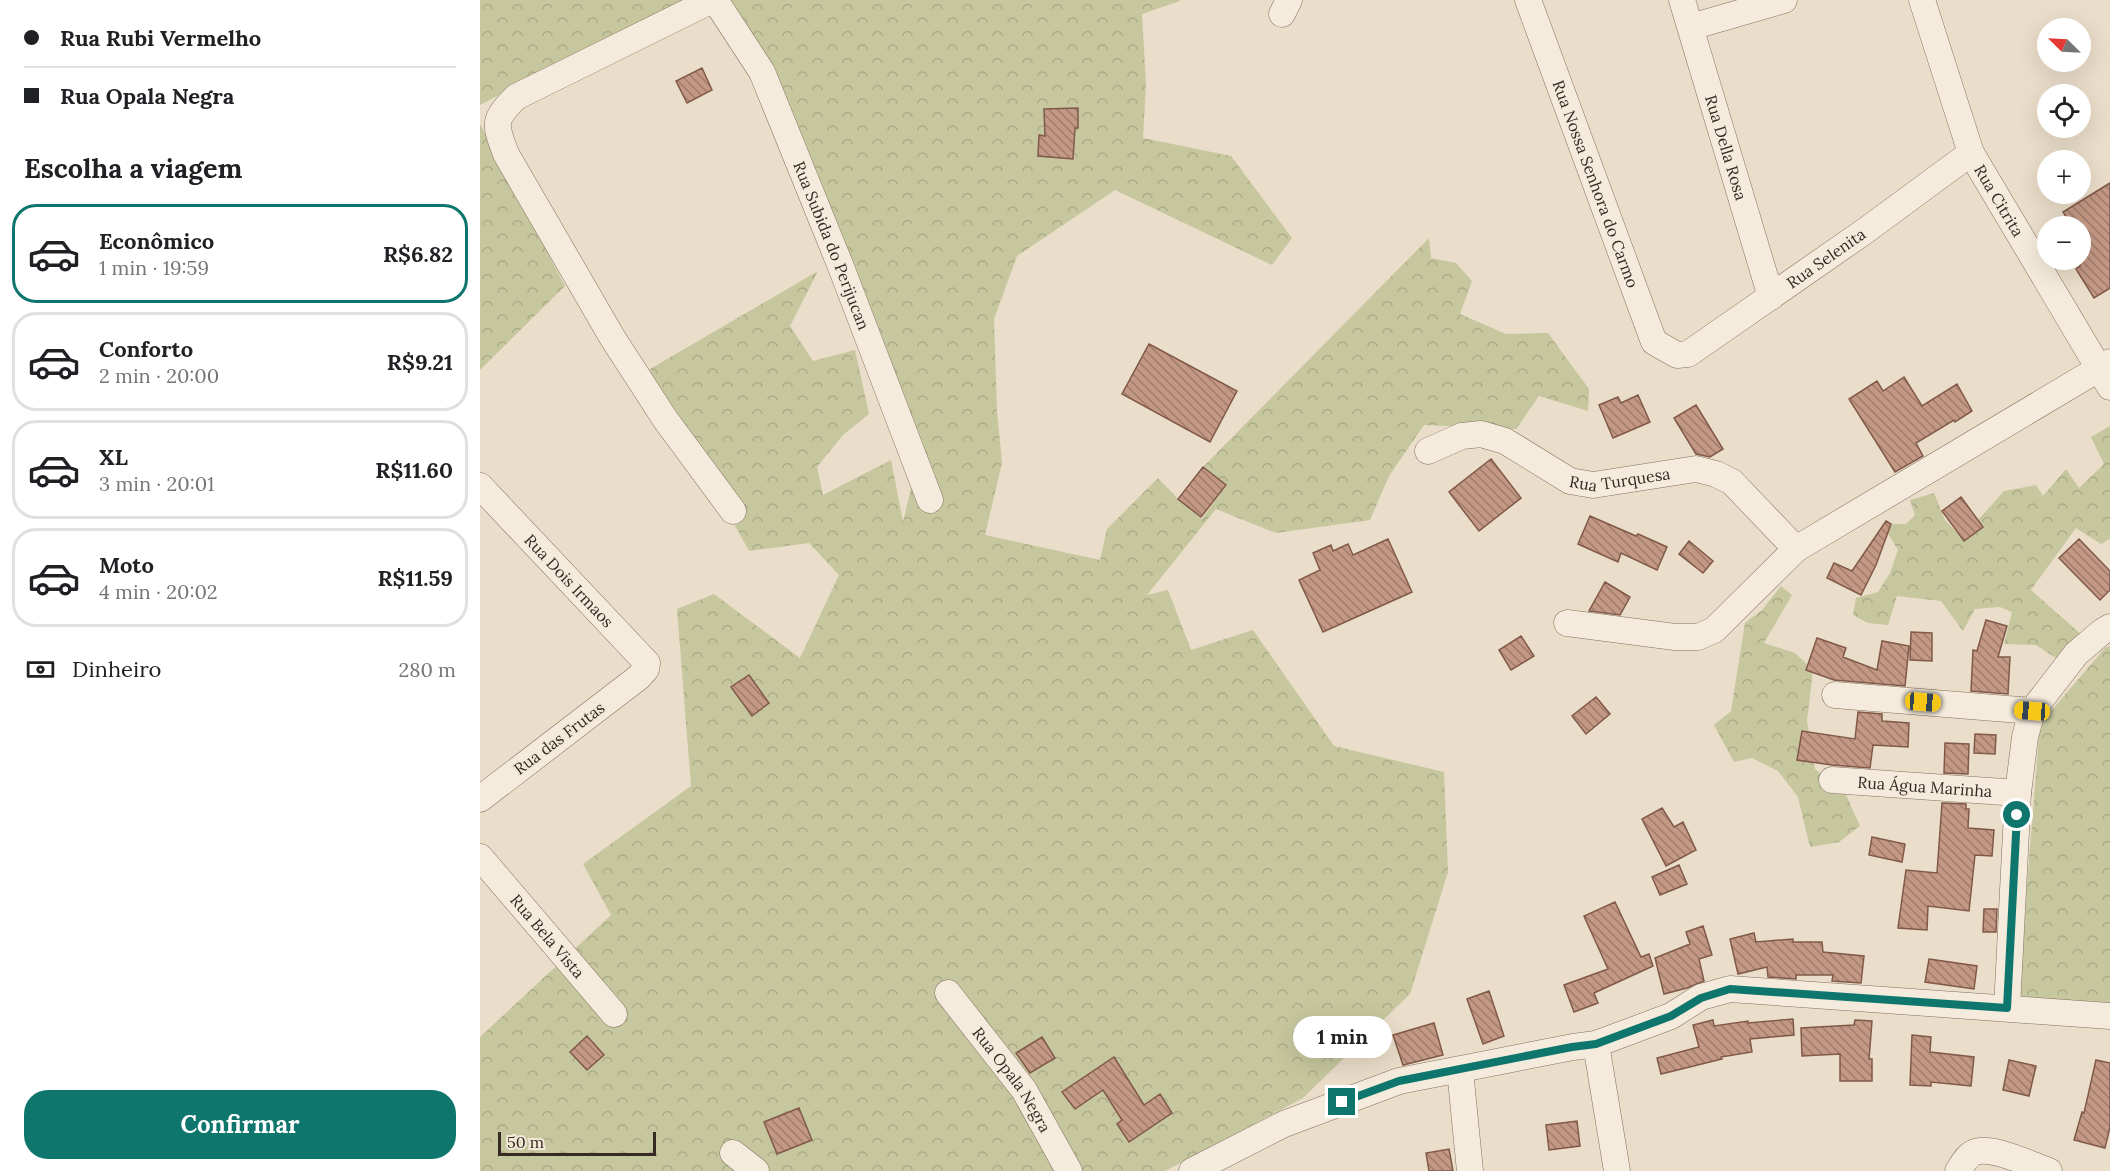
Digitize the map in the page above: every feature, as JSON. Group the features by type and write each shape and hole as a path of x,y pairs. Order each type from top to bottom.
{"street":[{"name":"Rua Subida do Perijucan","path":"714,0 762,72 841,267 930,500"},
{"path":"714,0 516,97 501,112 496,127 506,154 612,337 665,419 733,511"},
{"name":"Rua Nossa Senhora do Carmo","path":"1527,0 1654,342 1665,351 1677,356"},
{"name":"Rua Della Rosa","path":"1682,0 1771,297"},
{"path":"1691,27 1784,0"},
{"name":"Rua Citrita","path":"1922,0 1971,153 2106,373"},
{"name":"Rua Selenita","path":"1677,356 1688,354 1771,297 1971,153"},
{"path":"1567,623 1675,637 1698,637 1714,630 1796,549 2106,373"},
{"name":"Rua Turquesa","path":"1428,451 1462,436 1481,434 1505,441 1570,482 1593,484 1696,469 1716,474 1732,482 1796,549"},
{"name":"Rua Dois Irmaos","path":"480,486 647,663 646,669 639,678"},
{"path":"2007,1008 2018,792 2025,737 2032,711 2076,654 2110,627"},
{"name":"Rua das Frutas","path":"480,799 639,678"},
{"path":"1835,695 2032,711"},
{"name":"Rua Água Marinha","path":"1832,780 2018,792"},
{"name":"Rua Bela Vista","path":"480,857 614,1014"},
{"path":"1192,1171 1284,1124 1399,1081 1596,1044 1671,1016 1701,998 1730,989 2110,1016"},
{"name":"Rua Opala Negra","path":"948,993 1024,1090 1069,1171"},
{"path":"1596,1044 1617,1171"},
{"path":"1460,1070 1470,1171"},
{"path":"1958,1171 1971,1154 1983,1150 2049,1171"},
{"path":"733,1153 756,1171"}],"green space":[{"path":"480,0 682,0 480,105"},
{"path":"715,0 1180,1 1142,14 1146,84 1143,138 1231,156 1292,238 1272,265 1115,190 1017,256 994,319 997,411 1002,463 985,535 1100,560 1107,529 1158,478 1202,519 1226,485 1203,467 1429,238 1431,258 1456,263 1472,281 1460,314 1506,334 1548,333 1589,389 1588,411 1539,396 1516,429 1424,425 1389,476 1370,520 1276,533 1216,509 1147,595 1168,590 1191,650 1253,630 1334,746 1444,772 1448,872 1410,994 1303,1098 1165,1171 480,1171 480,1037 611,915 583,864 691,786 677,609 714,594 800,658 839,575 809,543 749,551 711,482 665,419 650,369 818,271 790,326 813,361 855,350 869,414 843,435 817,467 823,495 891,460 903,522 921,447"},
{"path":"480,124 565,286 480,370"},
{"path":"2110,426 2110,539 2101,544 2076,528 2031,590 2082,635 2059,660 2036,645 2004,644 2012,612 2000,607 1975,609 1963,631 1941,601 1897,596 1888,625 1868,623 1853,615 1856,598 1878,592 1890,573 1898,550 1882,524 1906,524 1915,515 1910,500 1934,493 1945,520 1962,538 2004,491 2036,485 2043,496 2066,469 2079,488 2104,464 2091,437"},
{"path":"1781,586 1792,595 1764,643 1795,653 1813,670 1807,721 1815,769 1846,795 1860,826 1839,842 1810,847 1798,797 1778,771 1752,758 1734,762 1714,725 1731,711 1745,623 1762,610"},
{"path":"2110,646 2110,1016 2017,1008 2040,724 2105,648"}],"building":[{"path":"702,68 712,90 687,103 676,81"},
{"path":"1078,108 1078,128 1075,128 1073,159 1038,156 1039,135 1045,136 1044,109"},
{"path":"2110,183 2110,288 2094,298 2077,270 2091,270 2091,216 2066,216 2063,212 2076,204 2091,204 2091,195"},
{"path":"1149,344 1237,391 1210,442 1122,394"},
{"path":"1904,377 1922,406 1957,384 1972,411 1916,443 1923,456 1895,472 1849,399 1877,381 1883,391"},
{"path":"1638,395 1650,422 1613,438 1599,405 1618,397 1621,403"},
{"path":"1696,405 1723,449 1710,457 1696,454 1674,418"},
{"path":"1491,459 1521,498 1479,531 1449,492"},
{"path":"1203,467 1226,485 1201,517 1178,499"},
{"path":"1961,497 1983,527 1964,541 1942,511"},
{"path":"1590,516 1667,547 1657,570 1621,553 1618,562 1578,544"},
{"path":"1886,521 1891,524 1876,565 1861,595 1827,578 1834,563 1852,571"},
{"path":"1388,539 1412,592 1323,632 1299,580 1320,570 1313,553 1331,545 1333,551 1348,544 1353,555"},
{"path":"2079,539 2110,571 2110,590 2100,600 2059,558"},
{"path":"1689,541 1713,561 1703,573 1679,554"},
{"path":"1605,582 1630,597 1620,615 1589,611"},
{"path":"1986,620 2007,626 1998,657 2010,657 2008,694 1971,691 1973,650 1977,651"},
{"path":"1911,632 1932,633 1932,661 1910,660"},
{"path":"1521,636 1534,656 1511,670 1499,650"},
{"path":"1817,638 1846,648 1843,657 1877,670 1882,641 1909,646 1905,686 1834,680 1806,670"},
{"path":"749,675 769,703 752,716 731,687"},
{"path":"1596,697 1610,714 1586,734 1572,716"},
{"path":"1858,712 1882,714 1882,721 1909,723 1908,747 1873,745 1870,768 1797,760 1802,731 1855,739"},
{"path":"1975,734 1996,735 1995,754 1974,753"},
{"path":"1945,743 1969,744 1968,774 1944,773"},
{"path":"1942,803 1966,804 1966,809 1969,809 1968,828 1994,830 1992,856 1975,855 1969,911 1928,906 1927,930 1898,928 1906,870 1937,873"},
{"path":"1662,808 1674,827 1683,822 1696,850 1666,866 1642,819"},
{"path":"1872,837 1905,844 1902,862 1869,855"},
{"path":"1679,865 1687,884 1660,895 1652,877"},
{"path":"1615,902 1641,957 1649,954 1653,966 1594,993 1598,1003 1574,1012 1564,985 1608,969 1584,916"},
{"path":"1984,909 1997,909 1996,932 1983,932"},
{"path":"1703,926 1712,955 1699,959 1704,981 1664,994 1655,958 1690,944 1686,932"},
{"path":"1754,933 1756,942 1793,939 1793,942 1822,942 1823,952 1864,956 1861,983 1832,981 1833,975 1796,975 1796,979 1768,977 1767,967 1738,974 1730,939"},
{"path":"1929,959 1977,966 1974,989 1925,982"},
{"path":"1489,991 1504,1036 1483,1044 1467,999"},
{"path":"1793,1019 1794,1035 1750,1039 1752,1052 1721,1057 1722,1059 1661,1074 1657,1058 1699,1047 1693,1025 1713,1020 1714,1026 1748,1021 1748,1023"},
{"path":"1855,1020 1872,1021 1869,1059 1872,1059 1872,1081 1840,1081 1840,1054 1802,1056 1801,1028 1854,1025"},
{"path":"1434,1023 1443,1055 1403,1065 1393,1035"},
{"path":"1912,1035 1931,1037 1930,1052 1974,1057 1971,1086 1931,1082 1931,1086 1910,1085"},
{"path":"587,1036 604,1055 587,1070 570,1052"},
{"path":"1042,1037 1055,1058 1030,1073 1016,1053"},
{"path":"1114,1057 1144,1105 1160,1094 1172,1113 1129,1142 1117,1124 1122,1120 1103,1090 1075,1109 1062,1092"},
{"path":"2009,1060 2036,1066 2029,1096 2003,1090"},
{"path":"2096,1060 2110,1063 2110,1127 2105,1148 2074,1140 2082,1112 2084,1113"},
{"path":"799,1108 812,1140 777,1154 764,1122"},
{"path":"1577,1121 1580,1146 1549,1150 1546,1125"},
{"path":"1449,1149 1453,1171 1429,1171 1426,1153"}],"route":[{"path":"1342,1102 1399,1081 1596,1044 1671,1016 1701,998 1730,989 2007,1008 2017,815"}]}
